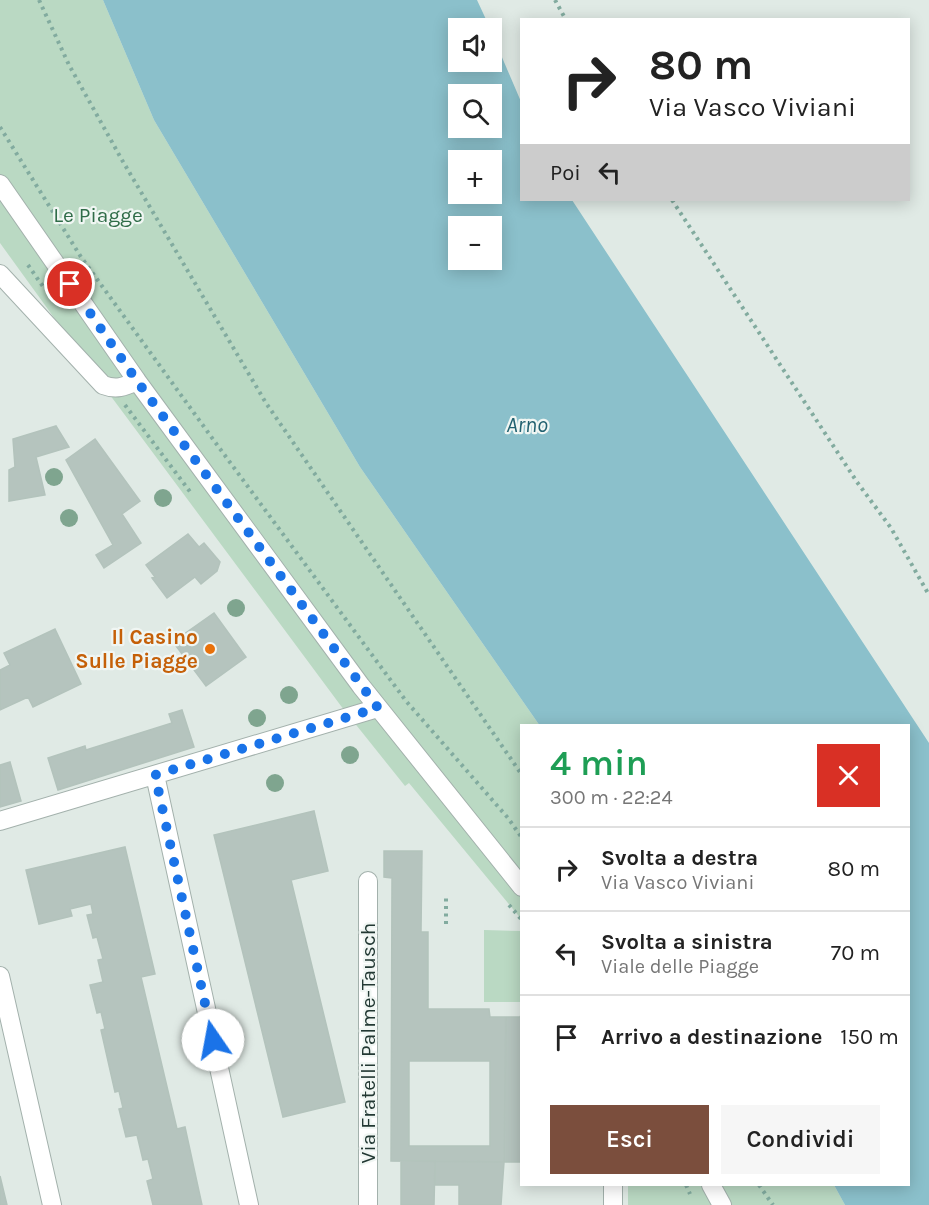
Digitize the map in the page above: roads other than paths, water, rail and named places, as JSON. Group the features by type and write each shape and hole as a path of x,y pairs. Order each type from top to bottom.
{"street":[{"path":"0,184 137,381 378,708 520,884"},
{"path":"0,274 103,385 113,389 137,381"},
{"path":"0,821 378,708"},
{"path":"155,775 249,1205"},
{"name":"Via Fratelli Palme-Tausch","path":"368,881 368,1205"},
{"path":"0,976 52,1205"},
{"path":"613,1186 613,1205"},
{"path":"712,1186 722,1205"}],"water":[{"name":"Arno","path":"103,0 477,0 485,18 448,18 448,72 502,72 502,57 520,99 520,201 573,201 929,743 929,1205 845,1205 835,1186 910,1186 910,724 539,724 360,467 154,120"}],"place":[{"name":"Il Casino Sulle Piagge","path":"210,649"}],"park label":[{"name":"Le Piagge","path":"98,215"}]}
